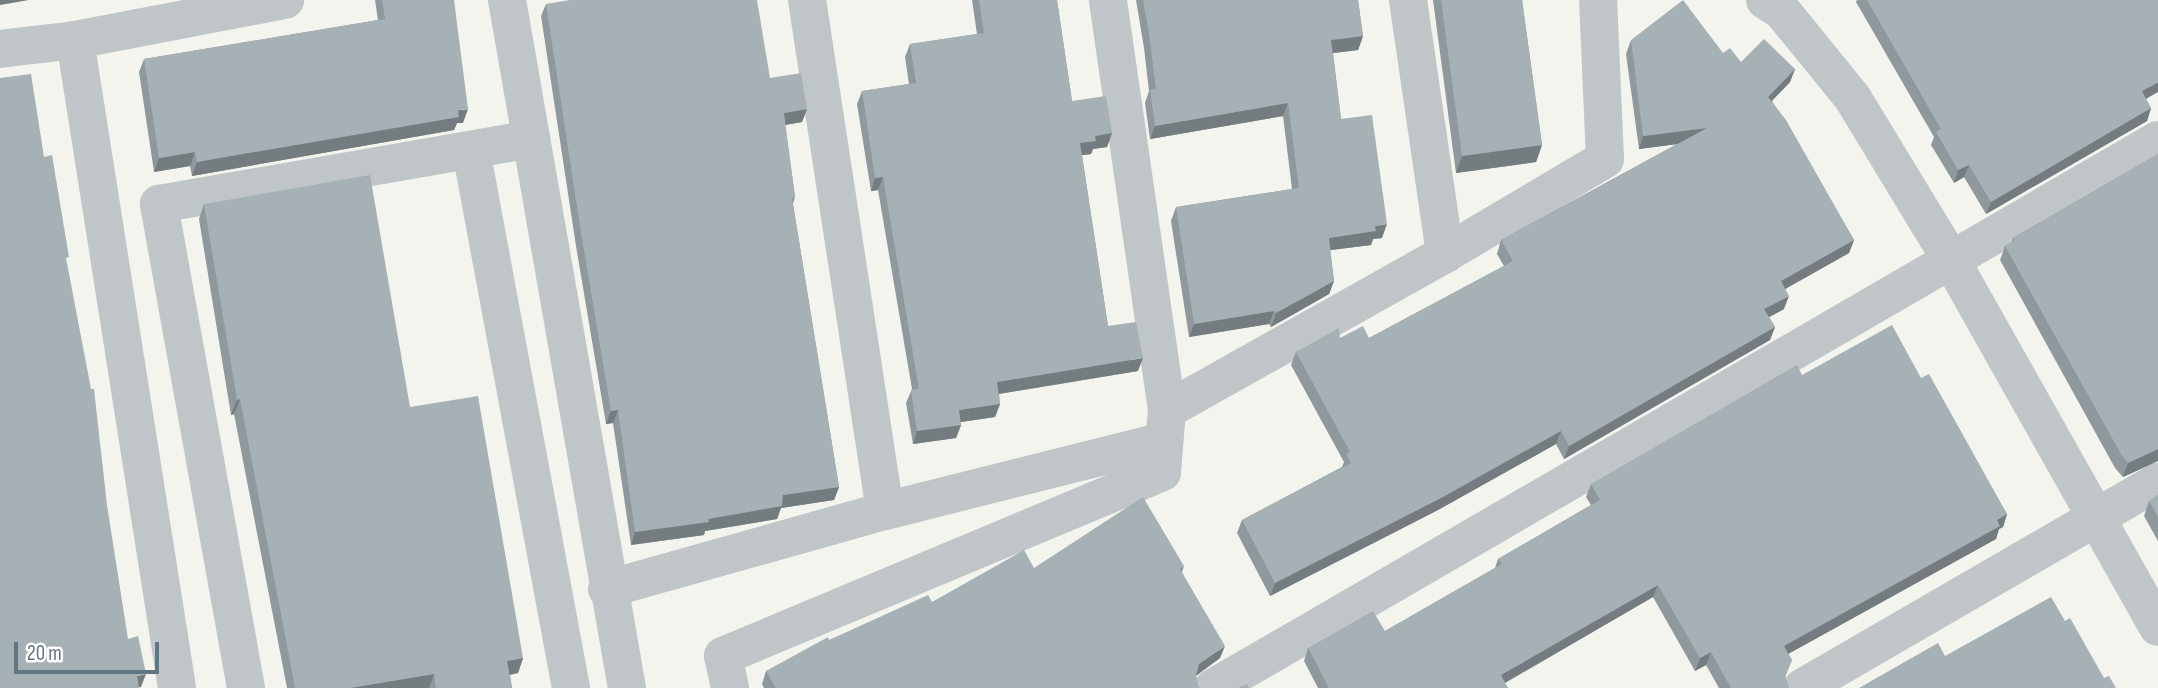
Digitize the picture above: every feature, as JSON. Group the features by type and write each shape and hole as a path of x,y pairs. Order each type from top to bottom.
{"street":[{"path":"0,48 75,40 285,0"},
{"path":"507,0 607,589 627,688"},
{"path":"807,0 885,511"},
{"path":"730,688 723,656 1162,472 1165,426 1108,0"},
{"path":"1408,0 1446,254"},
{"path":"607,589 885,511 1165,426 1605,159 1598,0"},
{"path":"1783,4 1852,97 1951,260 2158,627"},
{"path":"75,40 177,688"},
{"path":"246,688 159,204 531,139"},
{"path":"1213,688 2158,140"},
{"path":"471,150 571,688"},
{"path":"1802,688 2158,482"}],"building":[{"path":"382,0 454,0 468,109 458,110 459,117 197,162 195,152 159,158 144,59 385,19"},
{"path":"570,0 757,0 770,78 801,73 807,109 784,113 795,197 792,198 839,487 783,495 782,506 708,519 709,522 635,532 618,410 611,411 546,4"},
{"path":"979,0 1057,0 1072,101 1106,96 1112,133 1095,136 1096,141 1080,143 1108,326 1136,322 1143,358 997,382 1000,404 959,410 961,425 917,431 911,390 919,389 883,177 875,178 862,91 916,83 910,44 984,33"},
{"path":"1143,0 1358,0 1363,36 1331,40 1341,119 1372,115 1387,224 1375,226 1376,231 1329,238 1334,281 1276,313 1274,311 1194,324 1176,207 1299,188 1288,103 1155,126 1150,90 1156,89"},
{"path":"1441,0 1522,0 1542,145 1462,156"},
{"path":"1683,0 1723,53 1730,48 1741,62 1764,39 1795,69 1768,97 1786,120 1854,240 1781,281 1789,296 1764,309 1775,327 1569,446 1561,431 1443,497 1275,583 1242,520 1351,463 1346,454 1350,452 1296,352 1339,328 1340,338 1363,326 1369,338 1513,261 1501,240 1707,128 1643,136 1631,40"},
{"path":"1867,0 2158,0 2158,82 2142,91 2151,108 1991,202 1969,165 1958,170 1936,132 1941,129"},
{"path":"31,74 44,157 52,155 69,257 66,258 91,389 94,389 107,505 128,639 138,636 146,674 137,676 139,688 0,688 0,78"},
{"path":"2158,154 2158,449 2128,463 2005,246 2015,240 2013,238"},
{"path":"370,175 410,407 478,396 523,658 507,661 512,688 436,688 434,674 350,688 295,688 240,399 237,400 204,204"},
{"path":"1892,325 1921,378 1929,374 2007,514 1997,520 2000,526 1784,646 1792,660 1785,675 1789,688 1731,688 1711,652 1700,658 1658,585 1501,675 1508,688 1329,688 1308,648 1373,611 1385,631 1502,564 1498,559 1600,500 1591,484 1797,365 1802,375"},
{"path":"2158,495 2158,517 2149,501"},
{"path":"1143,497 1184,566 1180,569 1225,646 1199,664 1196,675 1200,688 776,688 766,671 828,637 829,640 928,595 932,602 1024,550 1034,568"},
{"path":"2051,597 2065,621 2070,618 2104,678 2109,676 2116,688 1859,688 1938,643 1945,656"}]}
